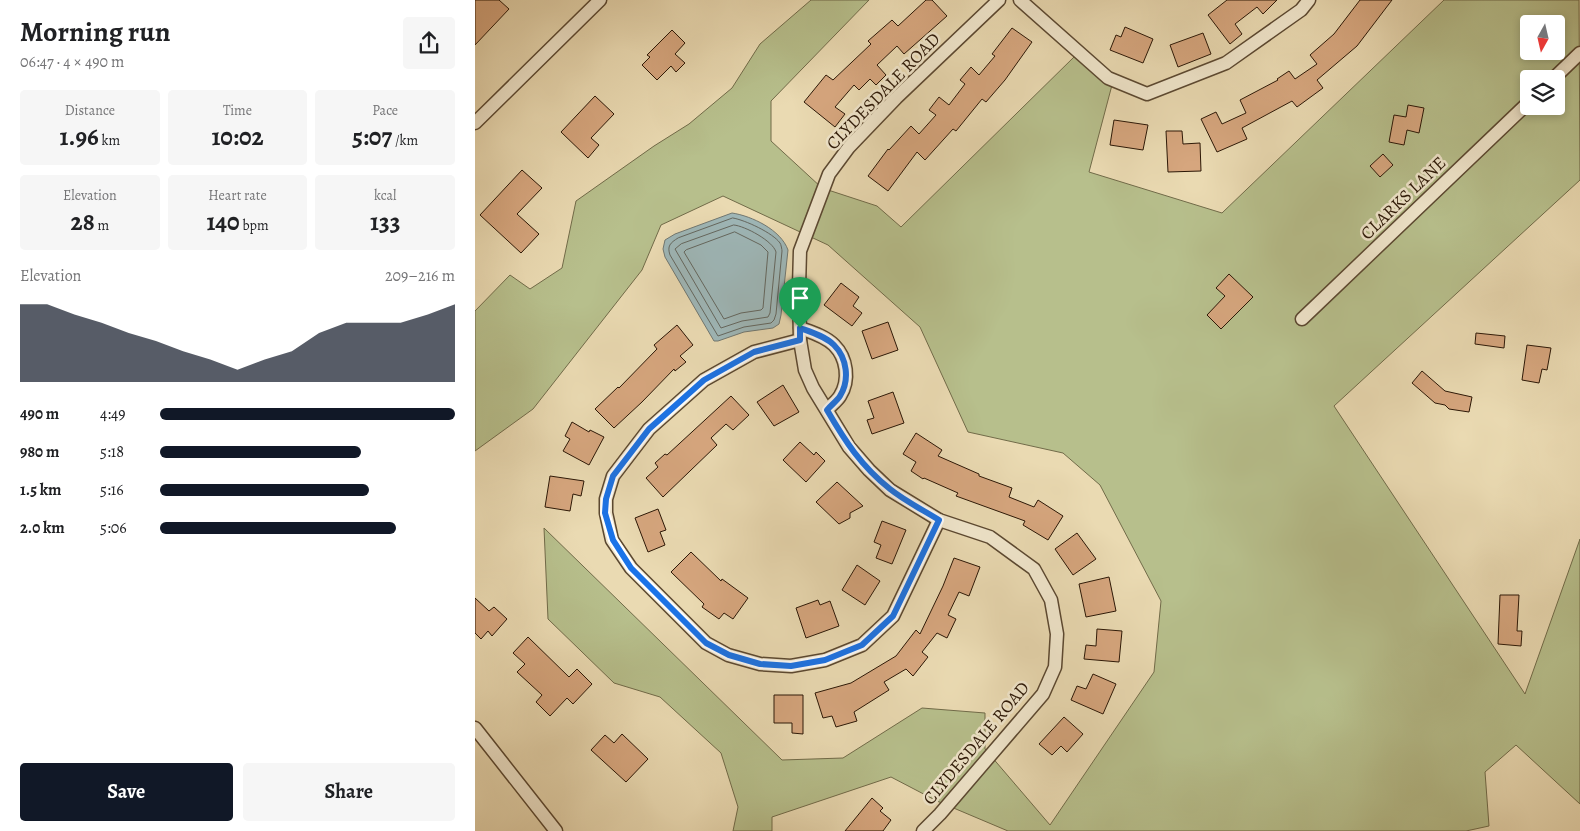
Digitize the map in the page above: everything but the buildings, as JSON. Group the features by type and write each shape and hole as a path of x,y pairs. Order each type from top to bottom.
{"street":[{"path":"475,123 601,0"},
{"name":"CLYDESDALE ROAD","path":"923,831 1043,694 1055,667 1057,634 1051,600 1034,570 990,537 939,520 891,490 869,470 849,447 813,388 805,370 800,334 800,251 829,174 849,148 896,98 999,0"},
{"path":"1020,0 1108,78 1147,94 1226,63 1301,10 1309,0"},
{"path":"1562,70 1580,53"},
{"name":"CLARKS LANE","path":"1301,319 1520,111"},
{"path":"827,410 841,395 847,376 844,360 834,345 818,334 800,334 754,352 704,380 649,429 613,476 606,499 605,513 613,540 631,568 706,643 729,655 760,664 791,666 825,660 862,645 893,616 939,520"},
{"path":"475,728 556,831"}],"green space":[{"path":"811,0 869,0 771,101 771,141 822,188 877,206 901,227 1075,56 1112,85 1089,172 1222,213 1444,0 1579,0 1580,180 1334,406 1525,694 1580,539 1580,804 1516,745 1485,772 1489,826 1466,831 1008,831 937,801 891,777 772,817 772,831 733,831 738,807 721,753 660,697 614,683 548,619 544,528 782,760 843,758 922,708 985,713 985,749 1050,825 1154,672 1161,601 1100,485 1063,453 968,432 920,327 828,245 723,196 661,225 642,270 533,409 475,451 475,311 510,275 530,289 562,268 576,201 654,146 689,124 732,88 760,44"}],"water":[{"path":"732,213 748,217 765,225 779,236 788,250 781,315 779,324 773,328 744,332 714,341 665,257 663,249 665,240 675,234"}],"route":[{"path":"800,328 818,334 834,345 844,360 847,376 841,395 827,410 849,447 869,470 891,490 939,520 893,616 862,645 825,660 791,666 760,664 729,655 706,643 631,568 613,540 605,513 606,499 613,476 649,429 704,380 754,352 800,340 800,328"}]}
